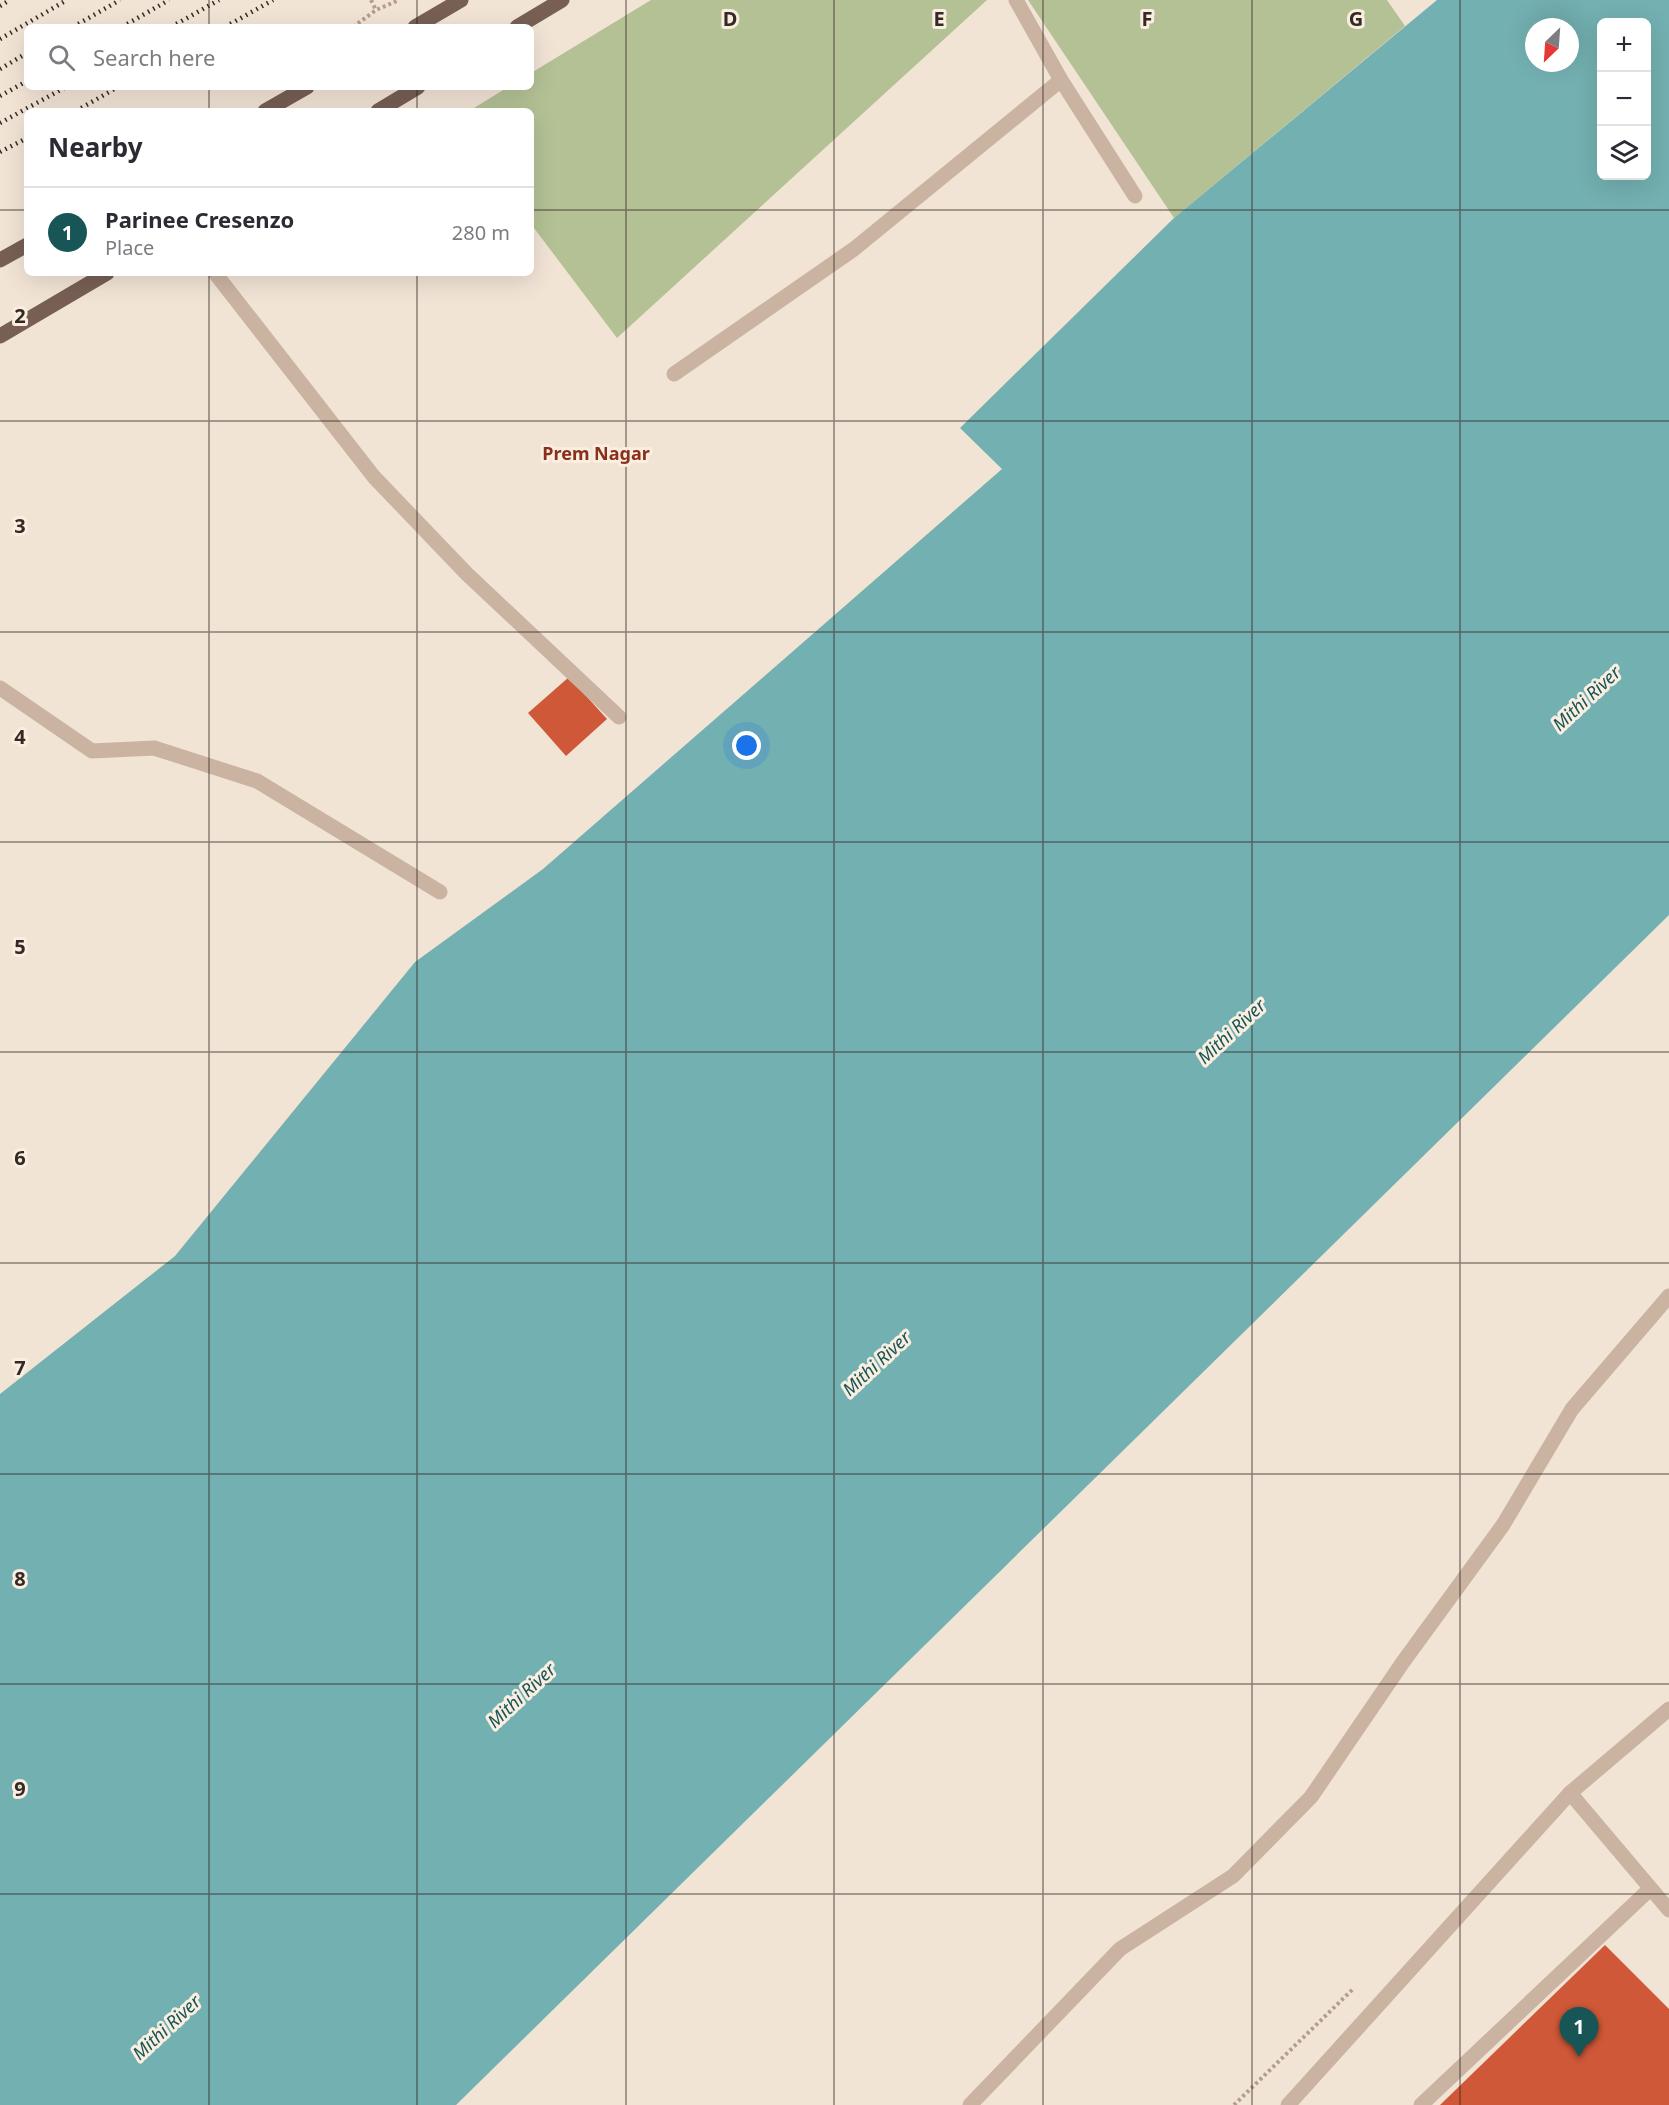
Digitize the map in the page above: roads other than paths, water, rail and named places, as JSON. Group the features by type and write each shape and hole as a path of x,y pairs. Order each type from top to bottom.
{"main road":[{"path":"420,24 461,0"},
{"path":"522,24 562,0"},
{"path":"270,108 302,90"},
{"path":"383,108 413,90"},
{"path":"0,260 24,247"},
{"path":"0,336 102,276"}],"street":[{"path":"1016,0 1061,80 1136,196"},
{"path":"674,374 854,249 1061,80"},
{"path":"217,276 374,477 467,574 619,717"},
{"path":"0,688 92,751 154,748 257,781 440,892"},
{"path":"970,2105 1120,1949 1233,1876 1311,1797 1403,1662 1503,1525 1572,1409 1669,1296"},
{"path":"1288,2105 1570,1792 1669,1708"},
{"path":"1570,1792 1669,1910"},
{"path":"1421,2105 1650,1889"}],"water":[{"name":"Mithi River","path":"1437,0 1669,0 1669,915 456,2105 0,2105 0,1394 175,1256 415,962 543,869 1002,469 960,428 1174,218"}],"railway":[{"path":"0,6 10,0"},
{"path":"26,24 67,0"},
{"path":"78,24 120,0"},
{"path":"127,24 169,0"},
{"path":"176,24 219,0"},
{"path":"230,24 273,0"},
{"path":"0,39 24,25"},
{"path":"0,69 24,55"},
{"path":"0,96 24,83"},
{"path":"28,108 60,90"},
{"path":"81,108 113,90"},
{"path":"0,123 24,110"},
{"path":"0,152 24,140"}],"place":[{"name":"Parinee Cresenzo","path":"1579,2057"}],"district":[{"name":"Prem Nagar","path":"596,453"}]}
